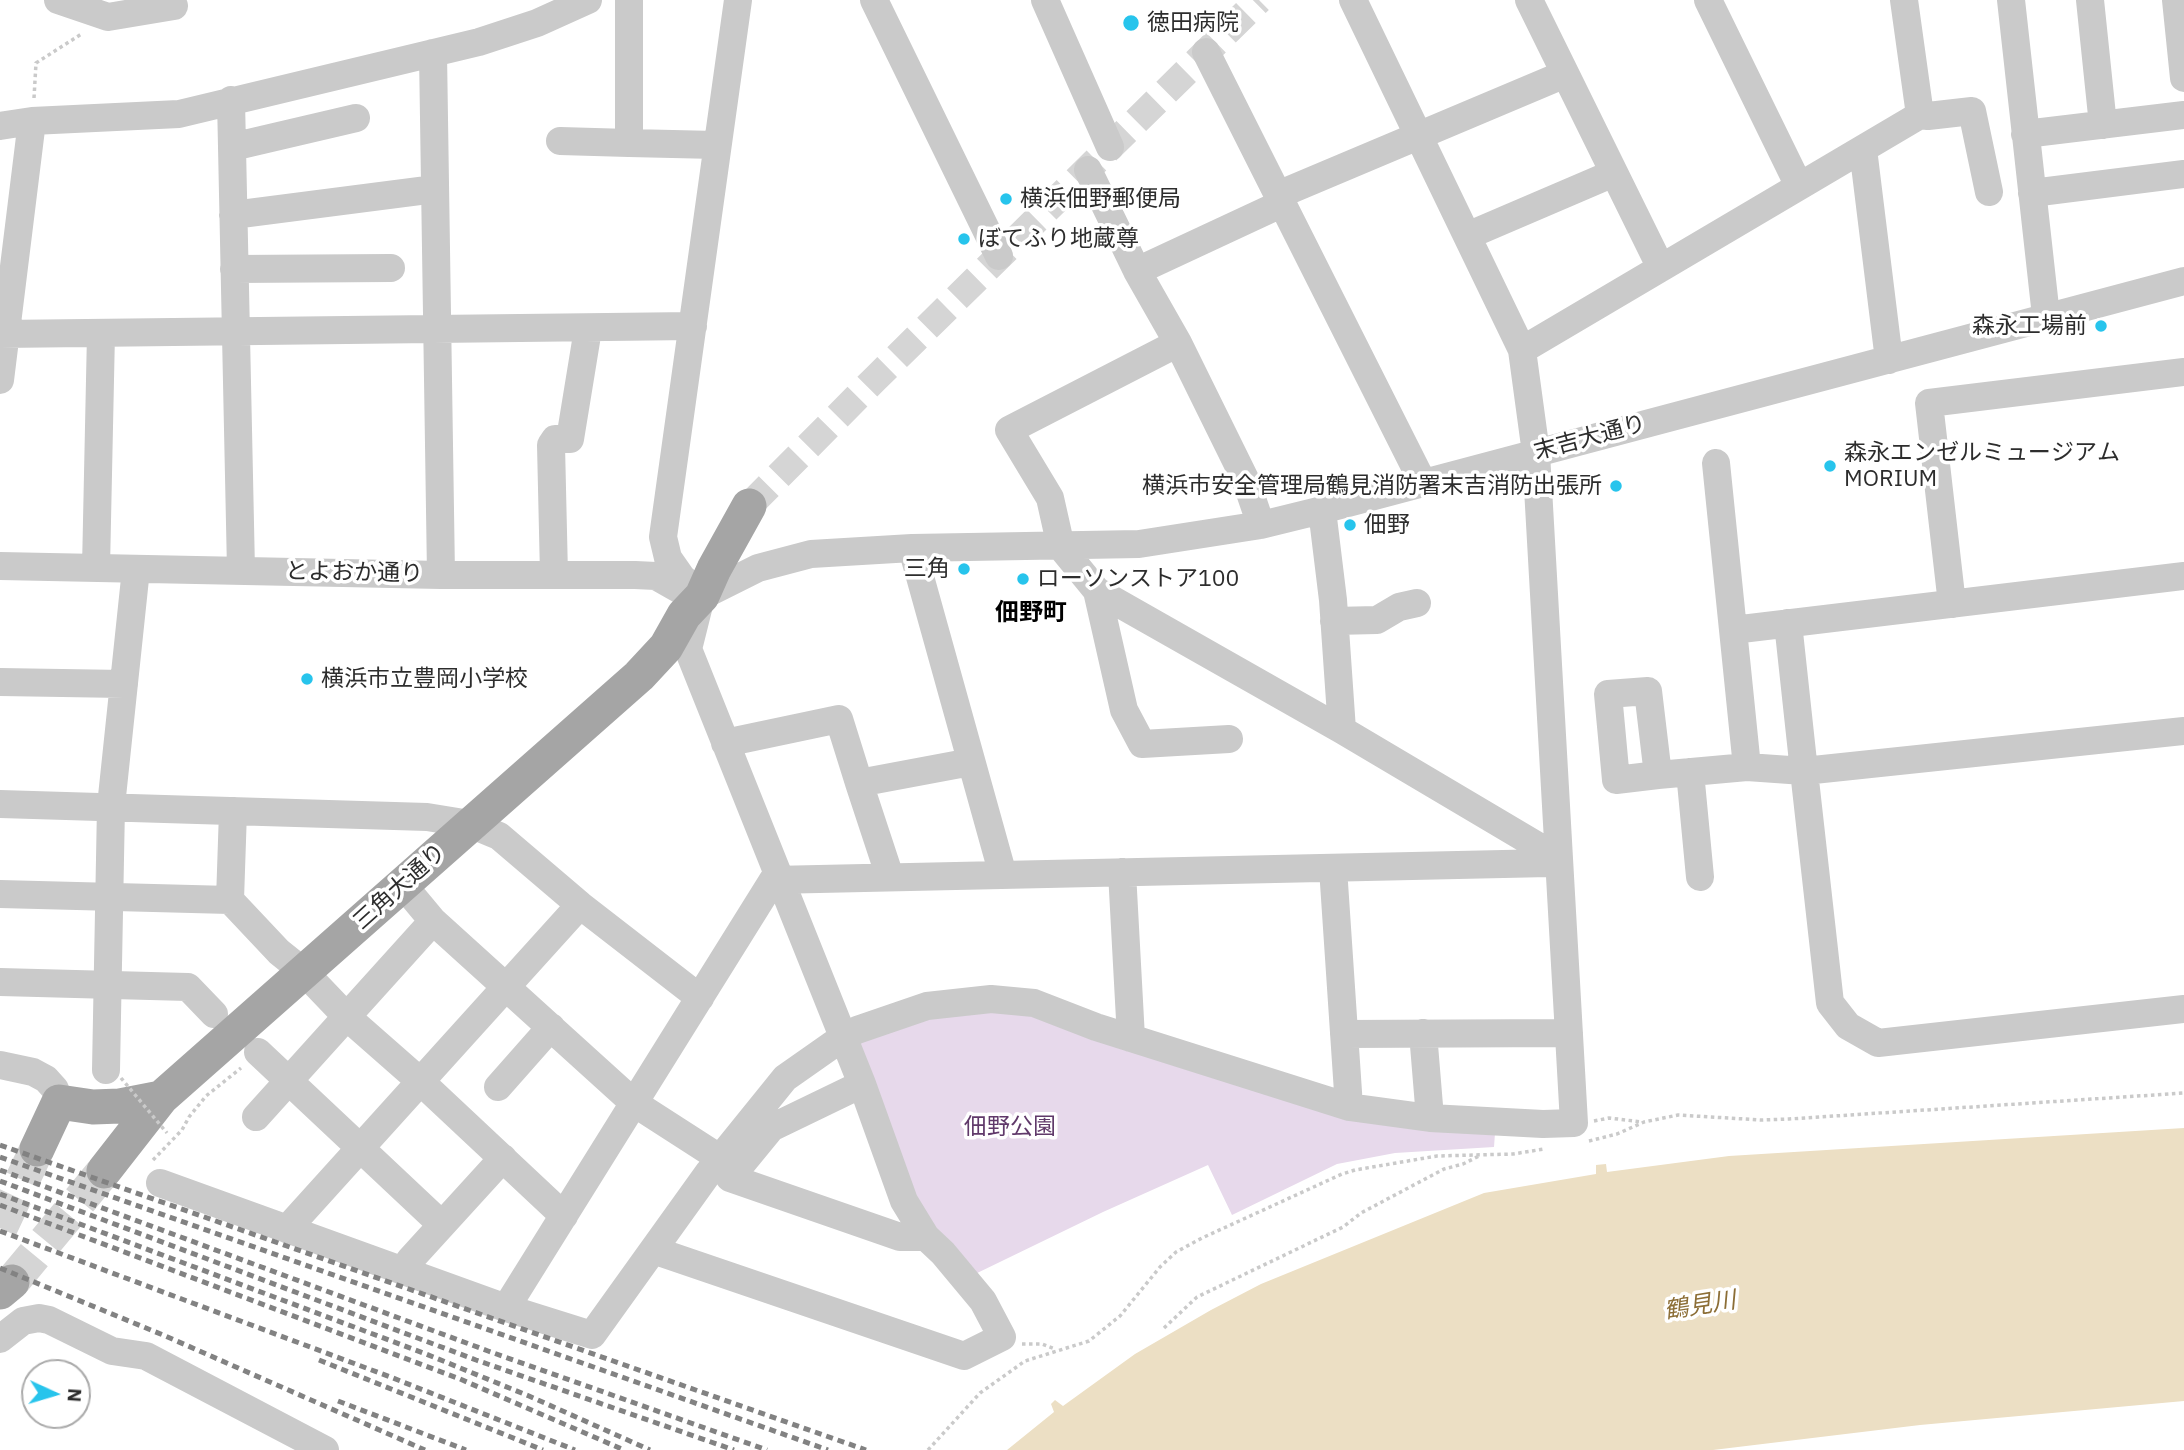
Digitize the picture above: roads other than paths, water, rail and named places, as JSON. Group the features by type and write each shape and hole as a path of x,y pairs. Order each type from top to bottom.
{"main road":[{"name":"三角大通り","path":"104,1171 304,972 639,676 666,647 684,615 702,596 749,506"},
{"path":"37,1149 59,1102 93,1107 173,1105"}],"street":[{"path":"58,0 107,17 174,6"},
{"path":"0,126 32,121 179,114 479,42 537,11 588,0"},
{"path":"629,0 629,143"},
{"path":"653,1250 964,1356 1002,1337 983,1301 926,1237 904,1201 862,1084 688,649 702,596 682,578 668,558 663,537 738,0"},
{"path":"874,0 999,256"},
{"path":"1045,0 1110,147"},
{"path":"152,1175 288,1230 506,1308 592,1335 721,1159 785,1078 857,1030 927,1006 991,999 1034,1003 1131,1038 1349,1107 1430,1118 1574,1123 1536,453 1522,350 1353,0"},
{"path":"1529,0 1661,268"},
{"path":"1708,0 1799,186"},
{"path":"1904,0 1920,115"},
{"path":"2011,0 2046,316"},
{"path":"2090,0 2104,125"},
{"path":"2179,14 2184,78"},
{"path":"433,52 441,575"},
{"path":"1206,52 1423,483"},
{"path":"1137,271 1418,135 1566,74"},
{"path":"231,100 241,570"},
{"path":"1522,350 1920,115 1972,111 1989,192"},
{"path":"2025,134 2184,115"},
{"path":"232,147 356,118"},
{"path":"0,380 3,334 32,121"},
{"path":"560,141 716,145"},
{"path":"1864,149 1888,360"},
{"path":"1088,170 1246,481 1261,525"},
{"path":"1467,236 1614,173"},
{"path":"2032,194 2184,174"},
{"path":"233,215 435,188"},
{"path":"234,269 391,268"},
{"name":"末吉大通り","path":"702,596 758,568 792,558 832,552 1139,544 1261,525 2046,316 2184,282"},
{"path":"3,334 693,326"},
{"path":"554,575 551,445 555,439 570,439 588,329"},
{"path":"96,568 101,333"},
{"path":"1178,343 1009,430 1050,498 1061,547 1097,591 1342,730 1558,858"},
{"path":"1952,604 1929,403 2184,373"},
{"path":"1716,463 1747,767"},
{"path":"1322,510 1342,730"},
{"path":"912,548 1003,875"},
{"name":"とよおか通り","path":"0,566 441,575 656,576 693,597 702,596"},
{"path":"113,1074 106,984 111,806 136,569"},
{"path":"1733,630 2184,576"},
{"path":"1097,591 1124,710 1142,744 1229,739"},
{"path":"1334,621 1377,620 1399,607 1417,603"},
{"path":"1788,623 1830,1003 1848,1026 1878,1042 2184,1009"},
{"path":"0,682 124,684"},
{"path":"725,743 839,719 890,877"},
{"path":"1658,775 1747,767 1804,771 2184,731"},
{"path":"859,783 971,762"},
{"path":"1690,772 1700,877"},
{"path":"0,804 426,817 470,824 499,836 580,905 700,998"},
{"path":"233,811 230,900 279,952 304,972 347,1017 503,1157 564,1216"},
{"path":"506,1308 773,880 1549,863 1558,858"},
{"path":"1334,868 1349,1107"},
{"path":"1122,872 1131,1038"},
{"path":"403,885 433,921 634,1104 721,1159"},
{"path":"0,894 230,900"},
{"path":"288,1230 580,905"},
{"path":"256,1118 433,921"},
{"path":"0,982 188,987 214,1014"},
{"path":"498,1087 551,1027"},
{"path":"1423,1033 1430,1118"},
{"path":"1344,1034 1569,1033"},
{"path":"258,1052 441,1224"},
{"path":"0,1065 33,1072 46,1079 55,1089 59,1102"},
{"path":"862,1084 771,1128 730,1178 900,1237 926,1237"},
{"path":"406,1271 410,1260 503,1157"},
{"path":"0,1339 23,1321 39,1318 49,1320 112,1351 146,1356 325,1450"}],"water":[{"name":"鶴見川","path":"2184,1128 2184,1401 1920,1425 1713,1450 1007,1450 1054,1412 1051,1404 1055,1400 1063,1406 1135,1354 1211,1310 1261,1284 1484,1193 1596,1174 1596,1165 1606,1164 1607,1172 1729,1156"}],"tunnel":[{"path":"749,506 1259,0"},
{"path":"0,1228 37,1149"},
{"path":"12,1282 104,1171"}],"railway":[{"path":"0,1145 866,1450"},
{"path":"0,1157 828,1450"},
{"path":"0,1170 488,1351 767,1450"},
{"path":"0,1181 476,1360 734,1450"},
{"path":"0,1194 426,1354 650,1450"},
{"path":"0,1205 460,1379 624,1450"},
{"path":"0,1231 393,1378 575,1450"},
{"path":"0,1268 163,1335 425,1450"},
{"path":"319,1360 543,1450"},
{"path":"338,1401 466,1450"}],"place":[{"name":"徳田病院","path":"1131,23"},
{"name":"横浜佃野郵便局","path":"1006,199"},
{"name":"ぼてふり地蔵尊","path":"964,239"},
{"name":"森永工場前","path":"2101,326"},
{"name":"森永エンゼルミュージアム MORIUM","path":"1830,466"},
{"name":"横浜市安全管理局鶴見消防署末吉消防出張所","path":"1616,486"},
{"name":"佃野","path":"1350,525"},
{"name":"三角","path":"964,569"},
{"name":"ローソンストア100","path":"1023,579"},
{"name":"横浜市立豊岡小学校","path":"307,679"}],"district":[{"name":"佃野町","path":"1031,613"}],"park label":[{"name":"佃野公園","path":"1010,1127"}]}
